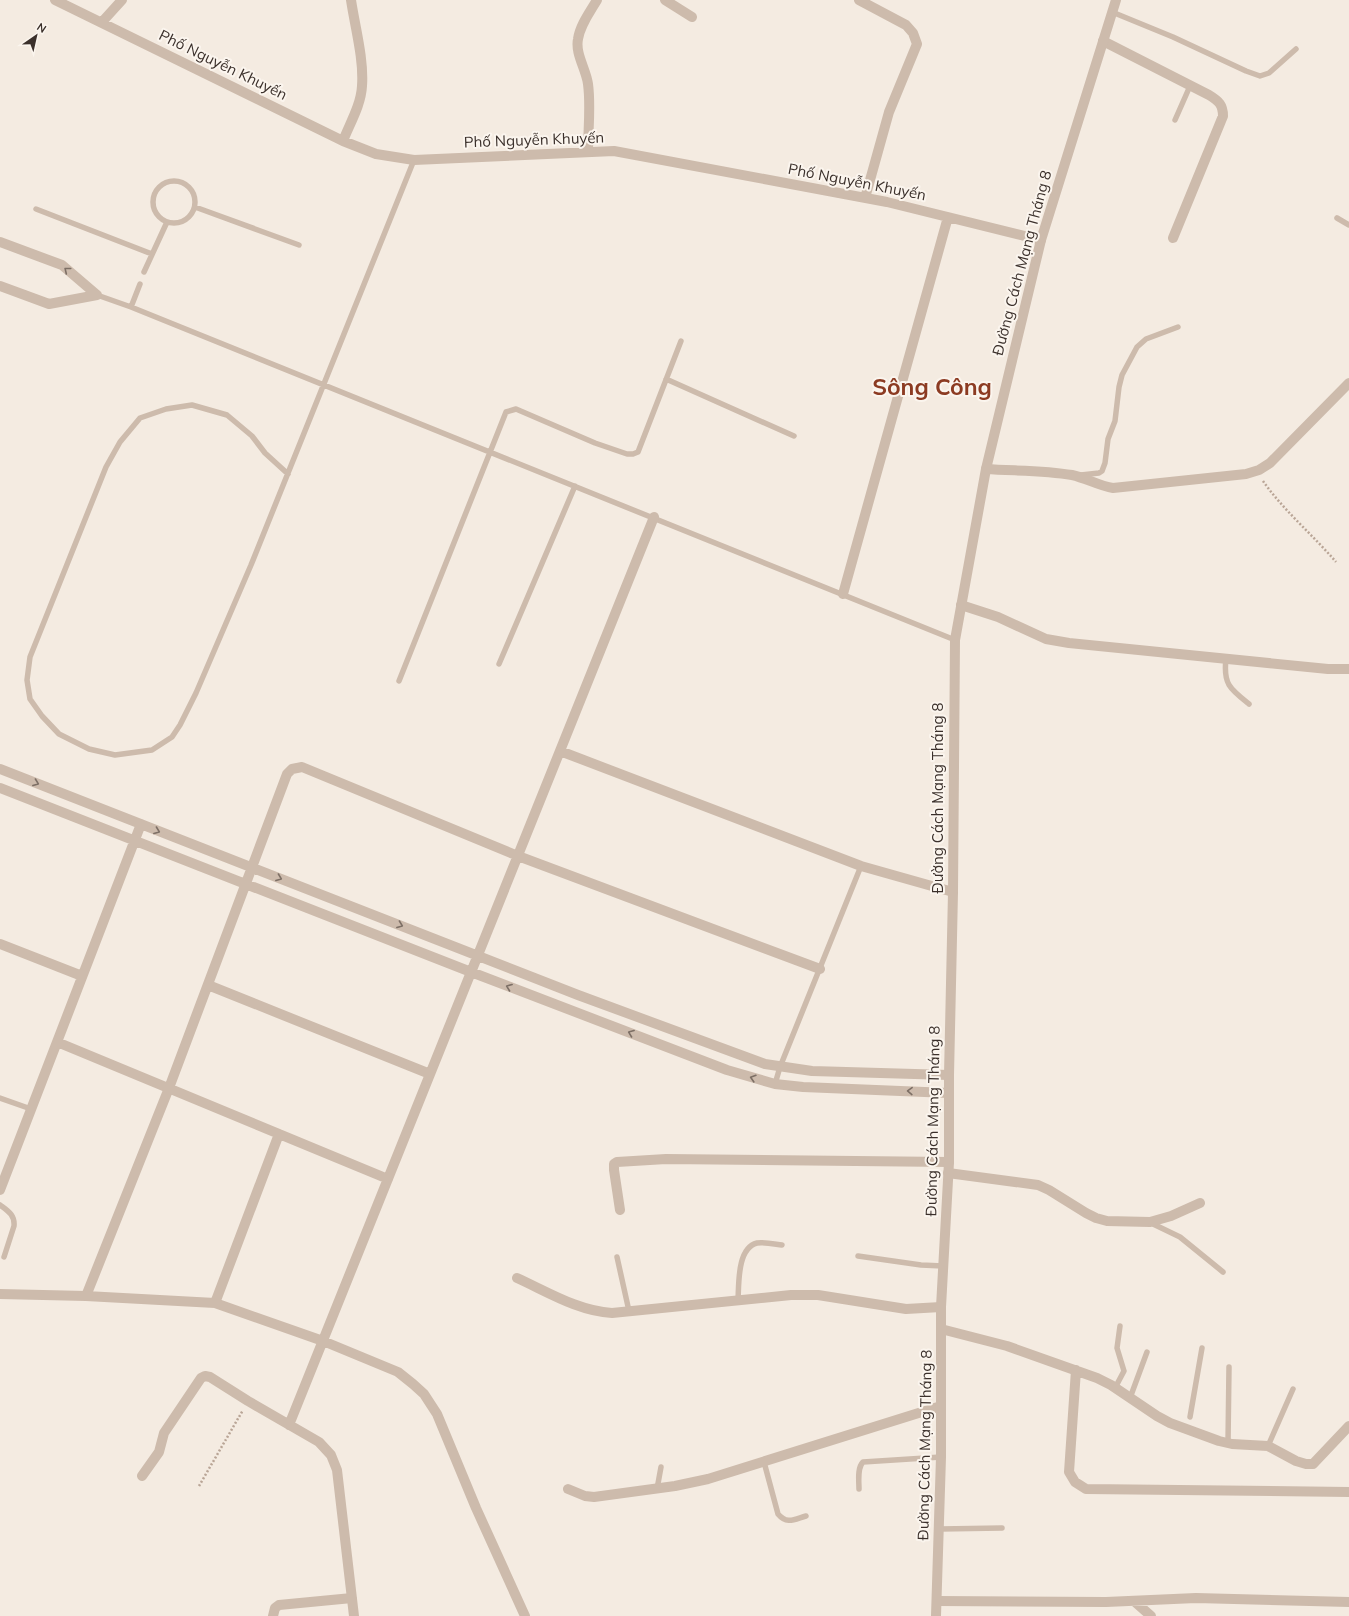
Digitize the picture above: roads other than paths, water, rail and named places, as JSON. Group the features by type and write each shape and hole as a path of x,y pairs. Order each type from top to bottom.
{"street":[{"name":"Phố Nguyễn Khuyến","path":"55,0 343,141 376,154 414,160 614,151 866,198 1041,240"},
{"path":"102,22 122,0"},
{"path":"343,141 358,104 362,86 362,68 351,0"},
{"path":"588,152 588,81 578,51 577,40 581,29 597,0"},
{"path":"665,0 692,17"},
{"path":"859,0 906,25 913,33 917,44 889,112 866,198"},
{"name":"Đường Cách Mạng Tháng 8","path":"936,1616 940,1529 941,1307 949,1162 949,1075 953,892 954,640 986,469 1041,240 1116,0"},
{"path":"1103,41 1218,101 1223,108 1223,116 1173,238"},
{"path":"843,594 948,217"},
{"path":"0,242 62,265 97,295"},
{"path":"0,286 49,304 97,295"},
{"path":"986,469 1060,473 1074,476 1101,486 1113,488 1246,474 1259,470 1270,463 1349,383"},
{"path":"289,1425 654,517"},
{"path":"961,606 998,617 1046,638 1069,643 1328,669 1349,668"},
{"path":"560,751 861,866 953,892"},
{"path":"86,1296 169,1088 287,774 292,769 302,767 518,856 820,968"},
{"path":"0,769 578,995 765,1064 812,1071 949,1075"},
{"path":"0,788 471,972 727,1070 775,1084 803,1087 949,1092"},
{"path":"0,1190 141,824"},
{"path":"0,944 82,976"},
{"path":"208,985 430,1074"},
{"path":"572,1011 578,995"},
{"path":"57,1042 388,1179"},
{"path":"215,1303 279,1134"},
{"path":"620,1210 614,1170 614,1164 617,1162 682,1159 949,1162"},
{"path":"948,1173 1038,1185 1049,1190 1086,1213 1107,1221 1150,1222 1171,1216 1200,1203"},
{"path":"517,1278 584,1309 598,1312 629,1311 791,1295 818,1295 906,1309 941,1307"},
{"path":"0,1294 86,1296 215,1303 323,1341 398,1372 424,1394 437,1414 476,1508 525,1616"},
{"path":"941,1329 1007,1346 1096,1378 1115,1388 1157,1416 1188,1423 1219,1441 1268,1446 1296,1461 1306,1464 1313,1464 1349,1426"},
{"path":"1076,1370 1069,1472 1076,1482 1086,1489 1349,1492"},
{"path":"142,1476 160,1452 164,1433 201,1378 205,1376 210,1377 319,1442 331,1455 337,1470 354,1616"},
{"path":"568,1489 585,1496 594,1497 657,1489 708,1479 941,1406"},
{"path":"273,1616 275,1608 279,1605 352,1598"},
{"path":"937,1601 1106,1602 1196,1598 1349,1602"},
{"path":"1134,1601 1152,1616"}],"lane":[{"path":"1112,12 1173,37 1246,72 1260,76 1269,73 1296,49"},
{"path":"1176,120 1190,86"},
{"path":"288,474 265,453 252,436 227,415 192,405 166,409 140,418 120,442 106,467 30,657 27,680 30,699 42,716 59,734 89,749 115,755 152,750 172,737 180,725 196,693 251,566 325,385 414,160"},
{"path":"173,180 182,182 190,188 195,197 195,207 191,215 184,221 175,223 167,222 158,217 153,208 152,199 156,189 163,182 173,180"},
{"path":"195,207 299,245"},
{"path":"36,209 152,254"},
{"path":"1337,218 1349,224"},
{"path":"144,272 167,222"},
{"path":"131,307 140,284"},
{"path":"97,295 131,307 654,517 954,640"},
{"path":"1074,476 1099,473 1102,471 1105,463 1108,439 1114,421 1122,375 1137,347 1146,339 1178,327"},
{"path":"399,681 506,412 516,409 595,443 627,454 638,452 681,341"},
{"path":"666,379 794,436"},
{"path":"499,664 575,486"},
{"path":"1226,658 1226,680 1229,687 1249,704"},
{"path":"775,1084 780,1067 861,866"},
{"path":"0,1098 31,1109"},
{"path":"0,1205 11,1214 14,1221 14,1226 4,1257"},
{"path":"1150,1222 1180,1237 1223,1272"},
{"path":"738,1300 741,1261 745,1253 756,1244 767,1243 782,1245"},
{"path":"858,1256 921,1265 943,1266"},
{"path":"617,1257 629,1311"},
{"path":"1115,1388 1124,1371 1117,1348 1120,1326"},
{"path":"1188,1423 1202,1348"},
{"path":"1130,1398 1147,1352"},
{"path":"1228,1443 1229,1367"},
{"path":"1268,1446 1293,1390"},
{"path":"859,1489 860,1464 863,1462 941,1456"},
{"path":"764,1462 778,1514 782,1519 787,1521 806,1516"},
{"path":"657,1489 661,1467"},
{"path":"940,1529 1002,1528"}],"district":[{"name":"Sông Công","path":"932,387"}]}
